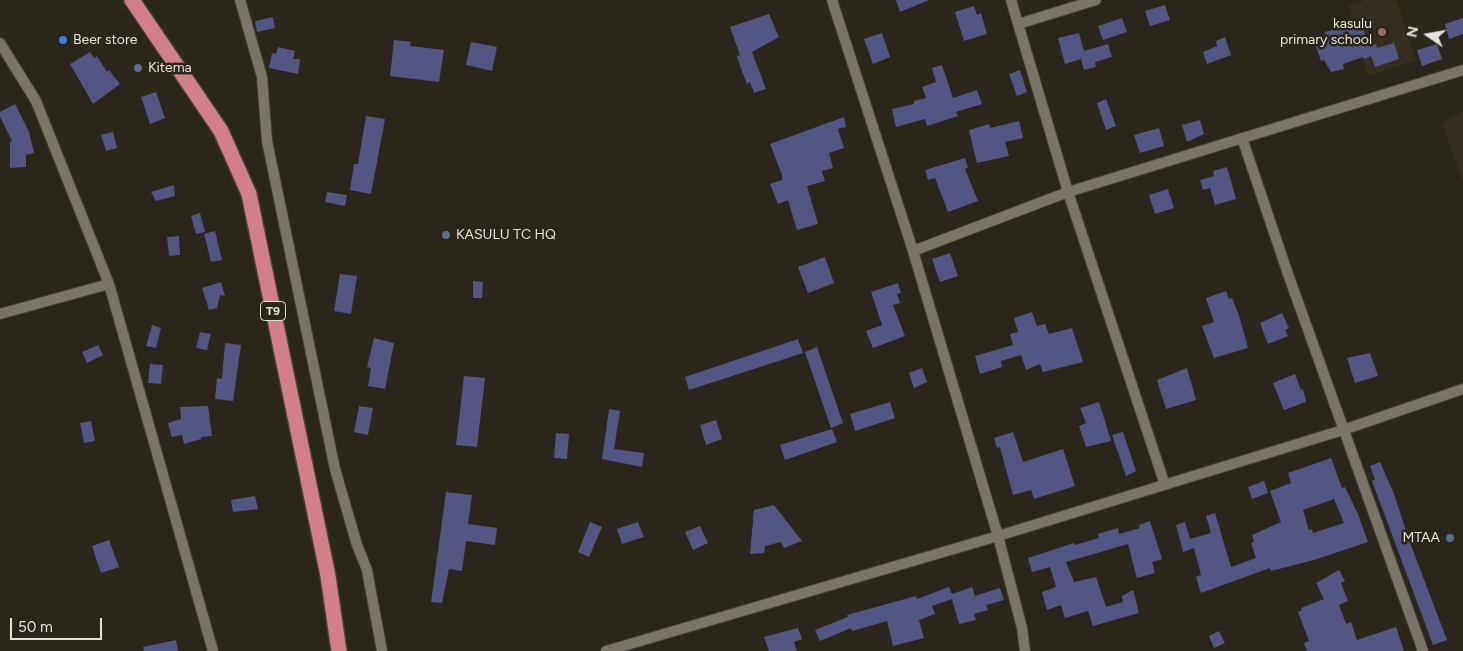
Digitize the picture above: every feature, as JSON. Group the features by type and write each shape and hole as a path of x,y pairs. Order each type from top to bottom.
{"highway":[{"name":"T9","path":"132,0 221,131 249,194 328,576 339,651"}],"street":[{"path":"240,0 262,77 267,141 335,469 357,545 367,570 382,651"},
{"path":"832,0 913,251 998,536 1022,628 1025,651"},
{"path":"1011,0 1068,192 1165,485"},
{"path":"1018,24 1096,0"},
{"path":"0,43 36,101 109,284 213,651"},
{"path":"913,251 1068,192 1463,70"},
{"path":"1242,138 1343,430 1423,651"},
{"path":"0,314 109,284"},
{"path":"606,651 1165,485 1343,430 1463,389"}],"shaded area":[{"name":"kasulu primary school","path":"1365,0 1397,0 1415,60 1368,76 1349,5"},
{"path":"1463,111 1463,182 1442,123"}],"building":[{"path":"896,0 929,0 900,12"},
{"path":"1165,5 1170,20 1150,26 1145,11"},
{"path":"974,6 977,15 981,13 987,34 964,41 955,12"},
{"path":"769,14 779,37 752,52 766,89 754,93 750,82 747,84 740,66 737,56 740,55 730,27"},
{"path":"273,17 275,28 257,32 255,21"},
{"path":"1122,18 1127,32 1103,40 1098,26"},
{"path":"1463,18 1463,34 1449,39 1445,24"},
{"path":"1361,21 1368,45 1376,44 1377,48 1394,43 1399,59 1375,67 1371,56 1364,59 1363,57 1343,64 1344,69 1331,72 1324,60 1321,61 1314,41 1326,36 1325,32"},
{"path":"882,33 890,57 873,64 864,39"},
{"path":"1079,33 1084,51 1108,44 1112,57 1095,62 1096,67 1084,70 1081,59 1065,64 1058,38"},
{"path":"1225,37 1231,55 1207,64 1203,52 1217,46 1216,41"},
{"path":"394,40 411,42 410,46 444,50 439,82 390,76"},
{"path":"471,42 497,47 492,71 466,65"},
{"path":"1437,44 1442,59 1422,66 1417,50"},
{"path":"278,47 295,51 293,59 300,59 298,74 269,68 272,53 276,54"},
{"path":"90,52 94,58 97,56 107,72 109,70 120,84 93,104 70,64"},
{"path":"942,65 953,98 977,90 982,104 956,112 958,116 927,126 925,119 896,127 892,109 914,104 914,101 926,98 922,87 936,82 932,68"},
{"path":"1020,70 1027,92 1017,96 1009,74"},
{"path":"156,92 165,118 150,124 141,97"},
{"path":"1106,99 1116,126 1106,130 1097,103"},
{"path":"15,104 29,132 34,153 26,155 26,167 10,168 10,142 12,141 0,117 0,112"},
{"path":"366,116 385,119 371,194 350,190 354,164 358,164"},
{"path":"844,117 846,127 838,129 844,148 829,153 833,168 822,171 825,181 807,186 818,224 797,230 788,200 778,204 770,184 782,180 782,175 770,144"},
{"path":"1200,120 1204,134 1187,142 1182,125"},
{"path":"1019,121 1023,138 1005,142 1009,156 977,163 969,130 989,124 990,128"},
{"path":"1159,128 1164,146 1140,153 1134,135"},
{"path":"113,132 117,148 106,151 101,135"},
{"path":"965,158 968,168 965,169 978,201 948,212 935,178 928,180 925,170"},
{"path":"1227,167 1236,199 1215,205 1210,188 1203,190 1200,180 1214,176 1213,171"},
{"path":"174,185 175,196 156,201 151,192"},
{"path":"1168,189 1174,208 1155,214 1149,195"},
{"path":"327,192 347,195 345,206 325,202"},
{"path":"200,213 205,232 196,234 191,216"},
{"path":"215,231 222,260 211,262 204,234"},
{"path":"179,236 180,255 169,256 167,237"},
{"path":"950,253 958,276 940,282 932,259"},
{"path":"825,257 834,283 808,293 798,267"},
{"path":"340,274 357,276 351,314 334,311"},
{"path":"473,281 483,282 482,298 473,298"},
{"path":"221,282 225,296 220,295 217,308 209,310 202,288"},
{"path":"898,283 901,293 897,294 900,303 893,305 905,336 873,348 866,331 882,325 871,292"},
{"path":"1226,291 1229,299 1232,298 1239,315 1248,348 1214,358 1202,326 1214,322 1206,298"},
{"path":"1032,312 1037,326 1045,324 1049,334 1072,328 1083,362 1043,372 1040,364 1026,370 1021,355 1001,361 1002,367 980,374 975,356 1013,345 1010,334 1018,332 1014,318"},
{"path":"1282,313 1289,328 1285,330 1288,336 1268,344 1260,323"},
{"path":"152,325 161,328 156,348 146,346"},
{"path":"200,332 211,334 207,350 196,348"},
{"path":"374,338 394,343 385,389 368,386 371,368 367,367"},
{"path":"798,339 803,353 689,390 685,377"},
{"path":"225,343 241,345 233,401 215,399 217,378 222,379"},
{"path":"98,345 103,355 87,363 82,352"},
{"path":"817,347 843,423 831,428 805,352"},
{"path":"1370,353 1378,376 1355,383 1347,358"},
{"path":"150,364 163,365 161,384 148,383"},
{"path":"922,368 927,382 914,388 909,373"},
{"path":"1187,368 1196,400 1166,409 1157,380"},
{"path":"1295,374 1301,390 1303,389 1306,402 1284,410 1273,383"},
{"path":"464,376 485,378 477,447 456,445"},
{"path":"890,402 895,418 855,431 850,414"},
{"path":"1099,402 1111,441 1086,447 1079,426 1086,423 1080,408"},
{"path":"208,406 212,436 201,437 201,439 184,444 182,435 172,437 168,423 181,419 180,407"},
{"path":"359,406 373,408 368,435 354,432"},
{"path":"609,409 620,411 614,449 644,453 642,467 602,459"},
{"path":"716,420 722,439 706,445 700,425"},
{"path":"91,421 95,441 84,443 80,423"},
{"path":"832,429 837,442 785,460 780,445"},
{"path":"1013,432 1023,462 1063,449 1075,486 1034,499 1031,490 1013,495 1000,447 997,448 994,438"},
{"path":"1123,432 1136,471 1126,476 1112,435"},
{"path":"556,433 569,434 567,459 554,458"},
{"path":"1331,458 1342,488 1345,487 1358,514 1368,542 1314,560 1271,571 1270,568 1201,593 1196,577 1201,575 1194,548 1183,552 1176,525 1185,522 1190,539 1211,533 1206,516 1215,513 1231,567 1256,558 1251,543 1254,542 1252,535 1281,522 1270,491 1291,483 1288,473","holes":["1334,499 1344,523 1313,533 1312,529 1309,530 1303,510"]},
{"path":"1380,462 1394,494 1409,540 1447,640 1433,645 1372,481 1375,479 1370,466"},
{"path":"1264,481 1268,493 1252,499 1248,487"},
{"path":"446,492 472,495 468,524 497,528 495,545 466,541 462,571 449,569 442,603 431,602"},
{"path":"255,496 258,509 233,512 231,500"},
{"path":"774,505 802,541 784,548 781,542 765,546 764,553 750,554 754,510"},
{"path":"1150,521 1162,559 1152,562 1155,573 1137,578 1128,544 1066,562 1074,582 1096,577 1106,607 1123,602 1122,596 1133,590 1139,613 1093,626 1088,611 1065,618 1061,605 1047,610 1042,592 1056,587 1050,567 1032,572 1028,558 1074,543 1075,545 1099,538 1098,534 1118,528 1119,534 1140,528 1139,525"},
{"path":"590,522 602,527 589,557 578,552"},
{"path":"638,522 644,537 622,544 617,529"},
{"path":"700,526 708,543 693,550 685,532"},
{"path":"109,540 119,567 101,573 92,546"},
{"path":"1339,570 1345,581 1341,583 1348,601 1339,605 1346,624 1351,622 1357,640 1396,627 1404,651 1307,651 1304,643 1309,641 1298,612 1302,610 1301,608 1324,599 1316,583"},
{"path":"949,587 952,594 972,587 975,596 1000,588 1004,600 986,605 988,610 974,614 976,620 959,624 952,599 932,606 935,614 919,620 924,638 893,646 887,621 852,631 851,628 820,641 815,630 848,617 847,615 916,596 917,599"},
{"path":"798,628 802,639 794,642 797,651 769,651 764,637"},
{"path":"1219,631 1225,643 1214,648 1209,636"},
{"path":"176,640 178,651 144,651 143,647"}],"place":[{"name":"kasulu primary school","path":"1382,32"},
{"name":"Beer store","path":"63,40"},
{"name":"Kitema","path":"138,68"},
{"name":"KASULU TC HQ","path":"446,235"},
{"name":"MTAA","path":"1450,538"}]}
